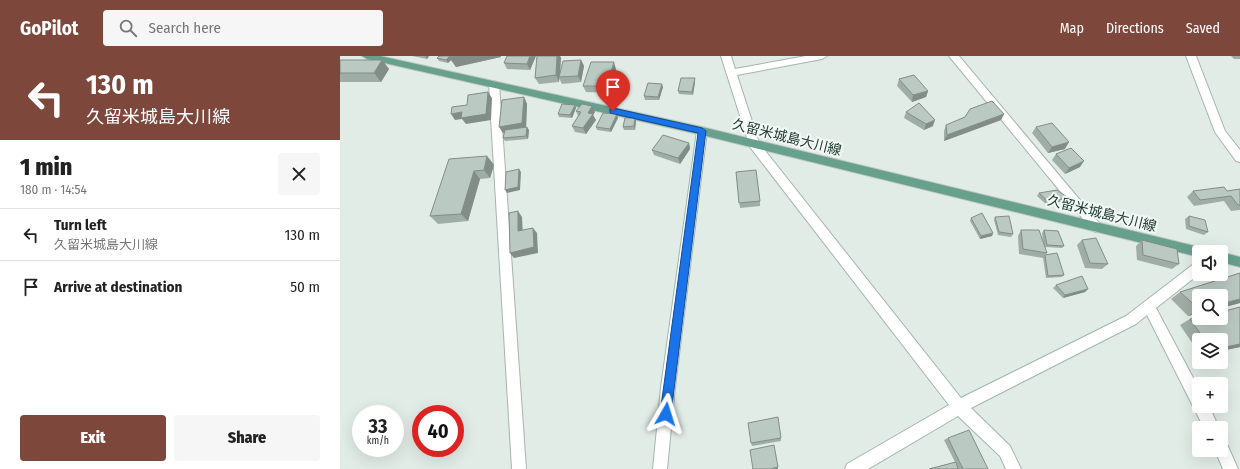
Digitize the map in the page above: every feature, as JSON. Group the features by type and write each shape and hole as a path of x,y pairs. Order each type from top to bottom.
{"main road":[{"name":"久留米城島大川線","path":"367,56 702,131 1192,250"},
{"path":"1228,259 1240,262"}],"street":[{"path":"726,56 754,144 959,407 1005,451 1014,469"},
{"path":"732,73 822,56"},
{"path":"954,56 1096,227"},
{"path":"1191,56 1220,132 1240,158"},
{"path":"494,84 519,469"},
{"path":"660,469 668,387 702,131"},
{"path":"852,469 959,407 1131,320 1192,272"},
{"path":"1149,306 1192,389"},
{"path":"1226,457 1231,469"}],"building":[{"path":"439,56 450,56 446,60 437,58"},
{"path":"507,56 530,56 527,64 504,63"},
{"path":"537,56 557,56 556,75 535,78"},
{"path":"340,60 382,60 374,73 340,73"},
{"path":"581,60 578,76 559,77 563,61"},
{"path":"591,62 614,62 607,86 583,86"},
{"path":"914,75 928,91 913,95 899,79"},
{"path":"681,78 695,78 692,92 678,91"},
{"path":"648,83 662,84 658,97 644,96"},
{"path":"488,92 486,114 461,118 462,112 451,114 452,107 467,105 468,95"},
{"path":"524,97 522,123 499,127 502,100"},
{"path":"992,101 1004,114 947,135 946,125 965,117 970,109"},
{"path":"919,103 935,120 926,124 906,112"},
{"path":"562,104 575,105 570,115 558,114"},
{"path":"582,104 592,106 588,113 593,114 583,128 572,126 581,112 576,111"},
{"path":"603,113 617,114 610,129 596,127"},
{"path":"625,118 635,118 634,126 623,127"},
{"path":"1052,123 1069,142 1052,147 1036,127"},
{"path":"527,127 526,136 503,138 505,130"},
{"path":"663,135 689,143 678,158 652,150"},
{"path":"1071,148 1084,161 1069,168 1056,154"},
{"path":"487,156 484,170 474,171 461,214 430,216 449,159"},
{"path":"519,169 518,187 505,190 506,172"},
{"path":"756,170 760,201 739,203 736,172"},
{"path":"1224,187 1227,191 1240,189 1240,205 1238,205 1231,196 1200,200 1193,191"},
{"path":"1057,190 1067,197 1050,203 1039,193"},
{"path":"518,211 518,231 533,228 534,247 510,253 509,213"},
{"path":"982,213 993,233 981,236 971,218"},
{"path":"1009,216 1013,234 999,232 995,217"},
{"path":"1189,216 1205,220 1208,232 1189,226"},
{"path":"1021,230 1039,230 1047,253 1023,249"},
{"path":"1044,230 1058,231 1064,246 1047,245"},
{"path":"1096,238 1108,264 1090,263 1082,240"},
{"path":"1142,240 1177,249 1179,264 1143,255"},
{"path":"1057,253 1064,275 1048,276 1045,255"},
{"path":"1240,273 1240,299 1228,302 1228,289 1192,289 1192,303 1180,292 1215,281 1228,281 1228,277"},
{"path":"1082,276 1088,289 1065,295 1056,285"},
{"path":"1240,307 1240,344 1228,347 1228,333 1200,333 1194,325 1228,325 1228,310"},
{"path":"778,417 781,438 751,443 748,423"},
{"path":"969,430 988,469 963,469 948,438"},
{"path":"774,445 778,467 770,469 753,469 750,450"},
{"path":"956,462 958,469 929,469"}],"route":[{"path":"613,111 702,131 668,387 666,414"}]}
